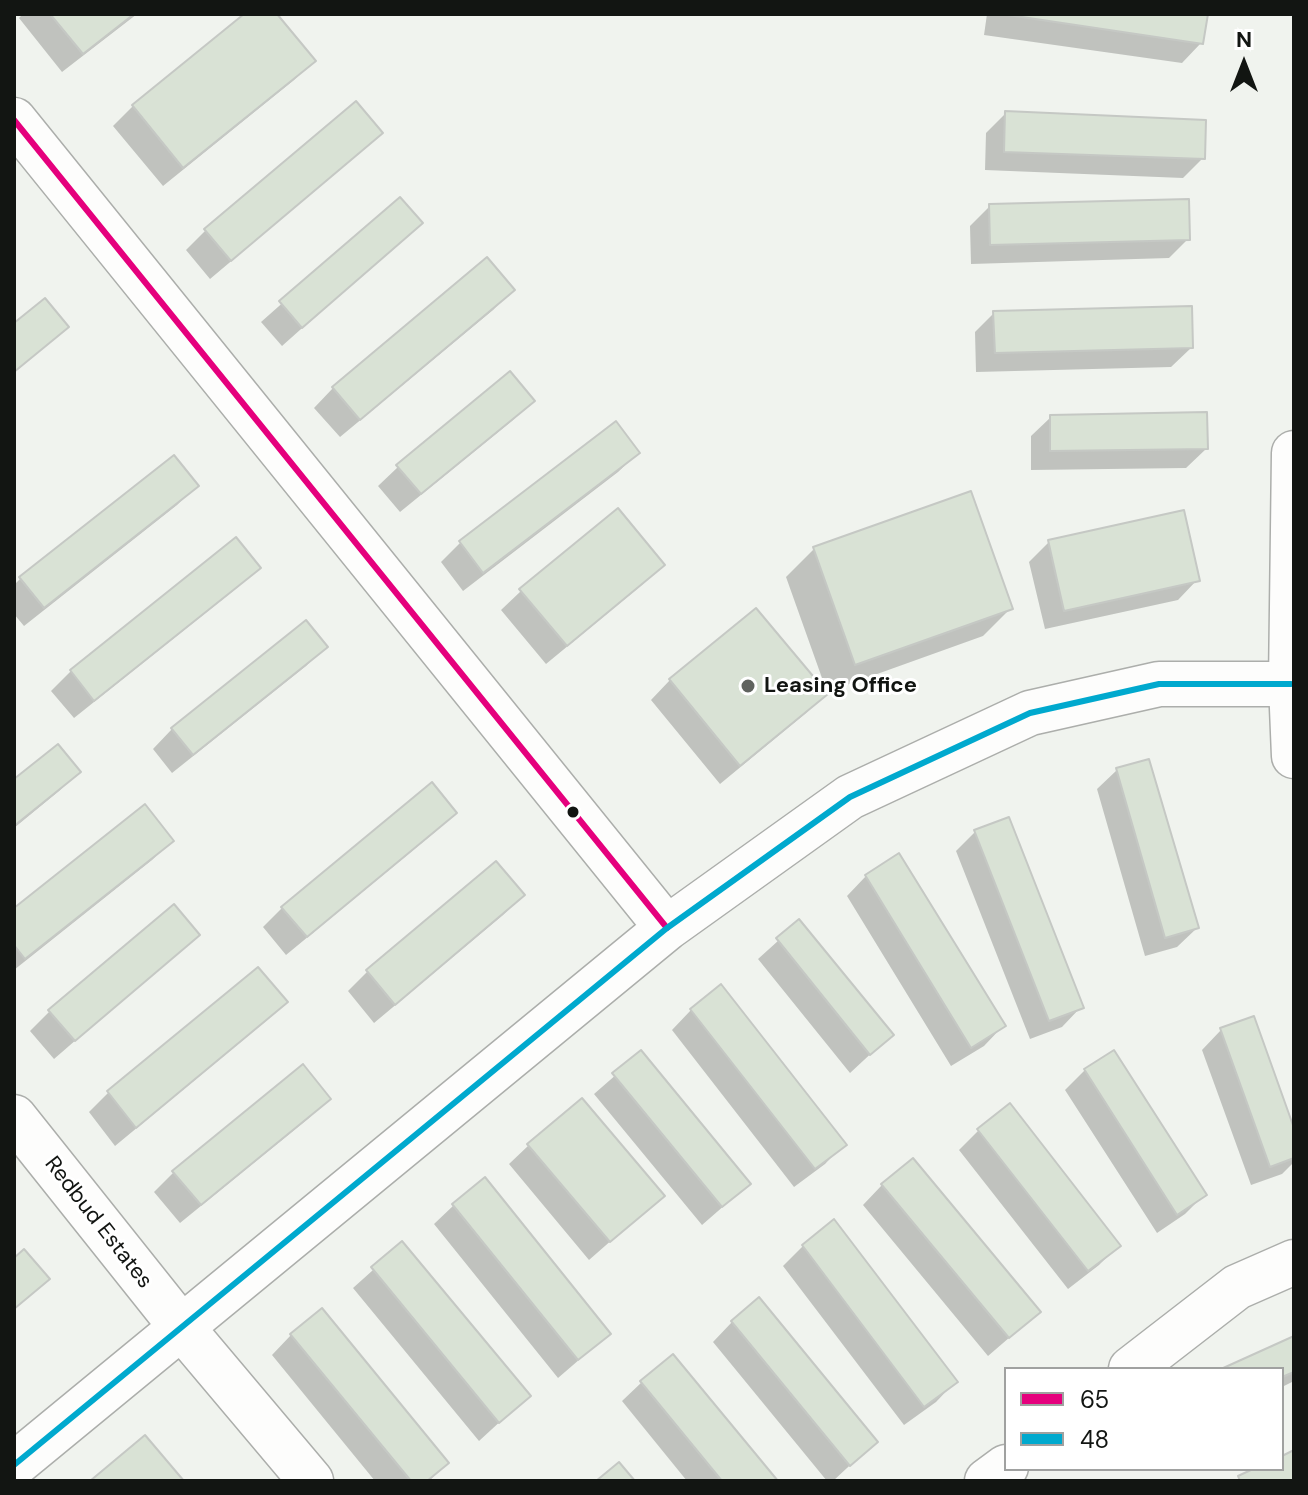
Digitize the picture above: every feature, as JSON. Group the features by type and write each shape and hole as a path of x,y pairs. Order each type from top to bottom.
{"street":[{"path":"14,120 667,928"},
{"path":"1294,453 1291,684 1294,756"},
{"path":"14,1465 667,928 850,797 1030,713 1159,684 1291,684"},
{"name":"Redbud Estates","path":"14,1117 183,1329 311,1481"},
{"path":"1134,1367 1237,1287 1294,1262"},
{"path":"987,1481 1004,1468"}],"building":[{"path":"50,14 134,14 83,54"},
{"path":"244,14 277,14 316,61 183,168 132,105"},
{"path":"1002,14 1208,14 1203,44"},
{"path":"356,101 383,133 231,261 204,229"},
{"path":"1005,111 1206,120 1205,159 1004,152"},
{"path":"400,197 423,223 302,328 279,301"},
{"path":"1189,199 1190,240 990,245 989,204"},
{"path":"487,257 515,290 360,420 332,387"},
{"path":"45,298 69,327 14,372 14,323"},
{"path":"1192,306 1193,348 995,353 993,311"},
{"path":"510,371 535,401 421,494 396,465"},
{"path":"1207,412 1208,449 1050,451 1050,415"},
{"path":"616,421 640,453 483,573 459,541"},
{"path":"174,455 199,486 44,608 19,577"},
{"path":"971,491 1013,609 855,665 813,547"},
{"path":"618,508 665,565 567,646 519,589"},
{"path":"1184,510 1200,581 1064,611 1048,540"},
{"path":"236,537 261,568 94,701 70,670"},
{"name":"Leasing Office","path":"756,608 828,694 740,766 669,679"},
{"path":"306,620 328,647 193,755 171,728"},
{"path":"58,744 81,772 14,826 14,779"},
{"path":"1149,759 1199,928 1165,938 1116,768"},
{"path":"432,782 457,813 307,937 281,907"},
{"path":"145,804 174,841 25,959 14,945 14,908"},
{"path":"1009,817 1084,1008 1049,1021 974,830"},
{"path":"899,853 1006,1026 971,1048 865,875"},
{"path":"496,861 525,895 395,1005 366,970"},
{"path":"174,904 200,935 75,1041 48,1010"},
{"path":"799,919 894,1035 870,1055 776,938"},
{"path":"258,967 288,1002 136,1128 107,1091"},
{"path":"721,984 847,1145 815,1169 690,1009"},
{"path":"1254,1016 1294,1128 1294,1158 1270,1167 1220,1028"},
{"path":"641,1050 751,1184 722,1207 612,1073"},
{"path":"1114,1050 1207,1195 1177,1215 1084,1069"},
{"path":"303,1064 331,1099 201,1205 172,1171"},
{"path":"582,1098 665,1196 610,1242 527,1144"},
{"path":"1010,1103 1121,1246 1088,1271 977,1129"},
{"path":"913,1158 1041,1312 1009,1338 881,1184"},
{"path":"485,1177 611,1334 578,1360 452,1204"},
{"path":"834,1219 958,1382 924,1407 802,1245"},
{"path":"402,1241 531,1396 499,1423 371,1267"},
{"path":"24,1249 50,1279 14,1309 14,1258"},
{"path":"759,1297 878,1442 850,1466 731,1321"},
{"path":"322,1308 449,1463 427,1481 411,1481 290,1334"},
{"path":"1294,1336 1294,1372 1284,1376 1284,1367 1225,1367"},
{"path":"673,1354 778,1481 722,1481 640,1381"},
{"path":"145,1435 184,1481 90,1481"},
{"path":"1294,1450 1294,1481 1240,1481 1238,1476 1249,1471 1284,1471 1284,1455"},
{"path":"619,1462 635,1481 596,1481"}],"transit line":[{"name":"65","path":"14,120 667,928"},
{"name":"48","path":"14,1465 667,928 850,797 1030,713 1159,684 1291,684"}],"place":[{"name":"Leasing Office","path":"748,686"}]}
